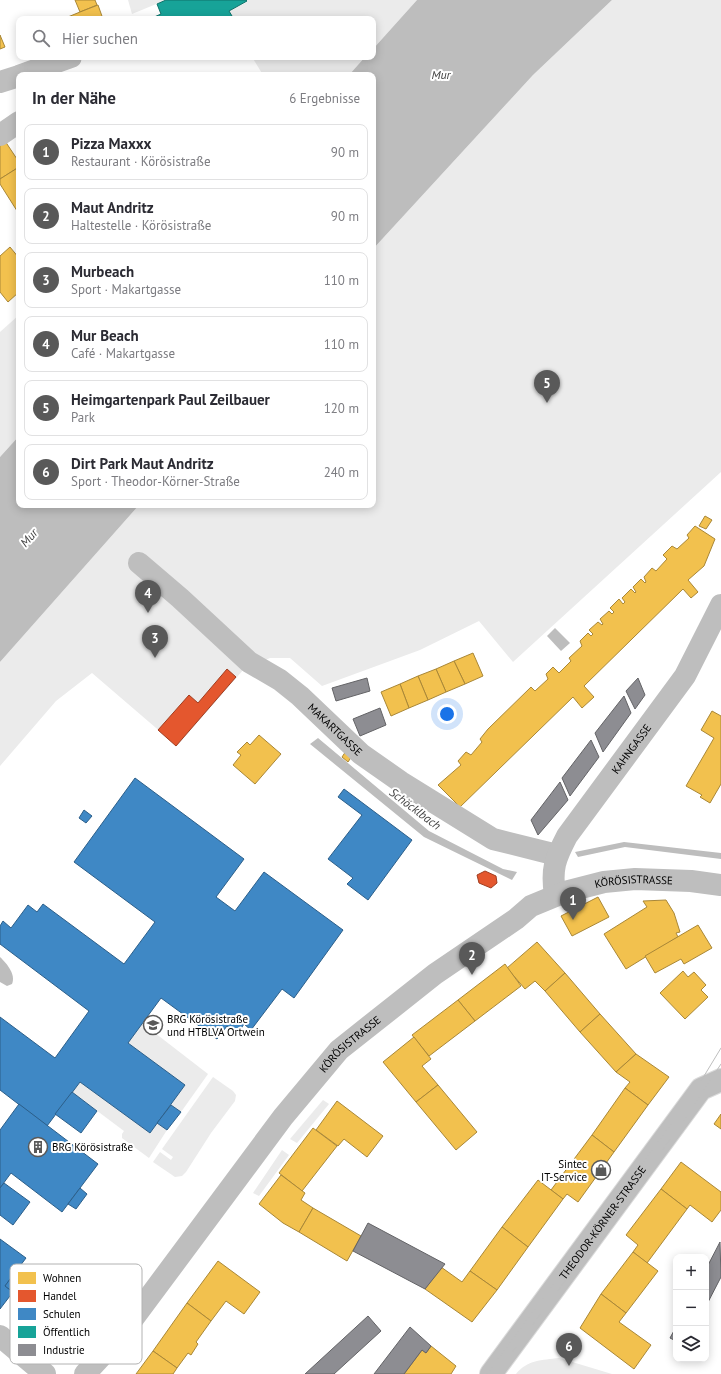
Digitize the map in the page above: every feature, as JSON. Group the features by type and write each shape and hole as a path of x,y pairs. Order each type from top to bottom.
{"street":[{"path":"33,72 59,66"},
{"path":"0,82 16,76"},
{"path":"0,135 16,124"},
{"name":"MAKARTGASSE","path":"139,563 180,598 249,662 280,680 300,696 361,754 401,782 493,839 555,863"},
{"name":"KAHNGASSE","path":"555,863 567,836 685,676 721,605"},
{"path":"555,863 555,895"},
{"name":"KÖRÖSISTRASSE","path":"142,1308 283,1117 339,1050 435,974 516,919 531,906 555,895 604,882 635,879 691,881 721,885"},
{"name":"THEODOR-KÖRNER-STRASSE","path":"491,1374 701,1089 721,1080"},
{"path":"0,1336 10,1344"},
{"path":"33,1364 45,1374"},
{"name":"KÖRÖSISTRASSE","path":"86,1374 95,1364"}],"shaded area":[{"path":"128,0 166,0 132,14"},
{"path":"246,0 417,0 376,46 376,16 232,16 229,11 247,2"},
{"path":"612,0 721,0 721,472 513,662 479,621 420,650 322,686 290,658 270,658 244,669 177,746 92,673 56,701 0,766 0,662 136,508 376,508 376,246 533,75"},
{"path":"254,60 362,60 352,72 261,72"},
{"path":"16,318 16,439 0,457 0,332"},
{"path":"142,1023 208,1074 181,1112 171,1105 185,1085 128,1043"},
{"path":"213,1077 233,1091 236,1095 235,1101 211,1133 186,1172 182,1176 175,1177 153,1162 160,1152 171,1160 173,1157 162,1149"},
{"path":"80,1082 150,1133 157,1123 167,1130 149,1158 122,1138 124,1131 72,1092"},
{"path":"323,1100 329,1104 297,1143 290,1139"},
{"path":"282,1150 289,1155 259,1196 253,1193"},
{"path":"559,1358 612,1374 516,1374 520,1369 530,1363"}],"water":[{"name":"Mur","path":"417,0 612,0 533,75 376,246 376,72 352,72 362,60 376,60 376,46"},
{"name":"Mur","path":"16,439 16,508 136,508 0,662 0,457"},
{"path":"555,628 570,643 561,651 547,636"},
{"name":"Schöcklbach","path":"318,738 429,831 503,869 517,872 512,880 424,837 310,744"},
{"path":"624,842 721,853 721,859 625,847 578,857 575,852"},
{"path":"0,957 8,966 13,977 12,984 7,986 0,982"}],"building: Wohnen":[{"path":"75,0 95,0 97,5 80,12"},
{"path":"98,5 102,16 70,16"},
{"path":"0,35 5,47 0,49"},
{"path":"5,141 16,158 16,169 0,179 0,144"},
{"path":"16,169 16,209 0,184 0,179"},
{"path":"10,247 16,254 16,295 8,302 0,292 0,256"},
{"path":"705,516 712,520 706,529 699,526"},
{"path":"695,526 715,539 704,566 688,580 698,592 691,598 683,589 584,686 594,697 582,708 573,697 460,807 438,785 461,765 458,761 466,752 471,755 482,742 480,739 488,729 531,687 535,691 548,679 546,674 553,667 559,673 571,661 569,658 582,646 580,641 588,633 591,636 593,634 589,630 598,622 602,625 603,624 600,619 609,611 612,614 614,612 610,608 619,599 623,604 625,602 622,598 631,589 635,593 636,592 633,587 641,579 645,583 644,577 652,568 656,571 667,559 663,555 672,546 677,549 689,538 687,535"},
{"path":"473,653 483,676 465,684 454,661"},
{"path":"454,661 465,684 446,692 436,669"},
{"path":"436,669 446,692 428,700 418,676"},
{"path":"418,676 428,700 409,708 400,684"},
{"path":"400,684 409,708 391,716 381,692"},
{"path":"712,711 721,716 721,784 710,803 700,797 702,795 686,786 714,738 701,730"},
{"path":"259,735 281,754 255,784 233,765 241,755 237,752 247,742 250,745"},
{"path":"346,751 352,756 348,762 342,757"},
{"path":"598,897 609,917 572,936 561,916"},
{"path":"666,900 674,913 680,932 676,933 678,937 626,969 604,934 647,907 643,901"},
{"path":"698,925 712,948 684,964 681,959 655,973 645,956"},
{"path":"537,942 565,973 545,991 535,981 525,989 507,968"},
{"path":"505,964 521,986 475,1021 458,1000"},
{"path":"683,971 688,977 694,972 706,985 701,990 708,997 685,1019 660,993"},
{"path":"565,973 600,1014 580,1032 545,991"},
{"path":"458,1000 475,1021 429,1056 412,1035"},
{"path":"600,1014 636,1054 616,1072 580,1032"},
{"path":"414,1037 431,1059 422,1066 438,1085 416,1102 383,1062"},
{"path":"636,1054 669,1077 648,1105 625,1088 630,1082 616,1072"},
{"path":"438,1085 477,1132 456,1150 416,1102"},
{"path":"625,1088 648,1105 614,1152 592,1135"},
{"path":"337,1101 383,1136 367,1157 344,1139 338,1146 316,1130"},
{"path":"721,1114 721,1129 714,1124"},
{"path":"313,1128 337,1146 302,1191 279,1173"},
{"path":"592,1135 614,1152 578,1202 567,1194 563,1199 551,1190"},
{"path":"681,1162 721,1192 721,1210 712,1222 690,1205 687,1209 661,1189"},
{"path":"281,1175 305,1193 301,1200 313,1208 299,1232 283,1223 259,1204"},
{"path":"538,1180 563,1199 528,1247 502,1227"},
{"path":"661,1189 687,1209 647,1263 633,1252 638,1245 626,1235"},
{"path":"313,1208 361,1236 347,1261 299,1232"},
{"path":"502,1227 528,1247 497,1290 470,1271"},
{"path":"633,1252 658,1271 626,1313 601,1294"},
{"path":"218,1261 260,1292 244,1314 226,1301 211,1321 187,1303"},
{"path":"441,1267 462,1282 470,1271 497,1290 472,1322 425,1289"},
{"path":"601,1294 626,1313 619,1322 651,1345 634,1369 580,1328"},
{"path":"187,1303 211,1321 196,1342 198,1344 191,1355 188,1353 177,1368 153,1351"},
{"path":"431,1346 456,1366 451,1374 404,1374 422,1350 426,1353"},
{"path":"153,1351 177,1368 173,1374 136,1374"}],"building: Handel":[{"path":"227,669 236,677 176,746 158,730 189,695 198,703"},
{"path":"485,871 496,876 497,883 491,888 479,883 477,875"}],"building: Schulen":[{"path":"135,778 244,859 216,897 235,911 264,872 343,930 294,998 282,989 251,1030 244,1024 238,1033 227,1026 217,1039 161,998 128,1043 185,1085 150,1133 80,1082 47,1126 0,1090 0,1017 55,1058 89,1011 0,944 0,926 3,921 11,928 28,905 37,912 43,904 124,964 155,922 74,862"},
{"path":"344,789 412,840 368,900 347,884 353,878 328,859 362,815 338,797"},
{"path":"84,810 92,816 86,823 79,818"},
{"path":"72,1092 97,1111 81,1133 55,1114"},
{"name":"BRG Körösistraße","path":"19,1104 98,1164 62,1212 11,1173 0,1188 0,1130"},
{"path":"171,1105 181,1112 167,1130 157,1123"},
{"path":"4,1183 30,1202 13,1225 0,1215 0,1188"},
{"path":"80,1188 87,1194 76,1209 68,1204"},
{"path":"0,1239 26,1258 22,1264 10,1264 10,1279 5,1286 10,1290 10,1296 0,1309"},
{"path":"10,1279 10,1290 5,1286"}],"building: Öffentlich":[{"path":"166,0 247,1 229,11 232,16 156,16 161,14 157,4"}],"building: Industrie":[{"path":"367,678 370,691 336,701 332,688"},
{"path":"638,678 645,695 635,709 626,691"},
{"path":"624,696 631,713 603,752 595,733"},
{"path":"380,708 386,725 360,736 353,719"},
{"path":"591,740 599,757 570,796 562,778"},
{"path":"560,782 568,800 538,835 531,820"},
{"path":"368,1223 445,1264 425,1289 353,1251"},
{"path":"720,1242 721,1277 709,1300 709,1290 709,1263"},
{"path":"368,1316 381,1331 334,1374 305,1374"},
{"path":"410,1327 431,1346 426,1353 422,1350 404,1374 374,1374"},
{"path":"673,1332 673,1340 670,1338"}],"tram line":[{"path":"487,1374 672,1123 701,1081 721,1048"},
{"path":"496,1374 678,1129 721,1064"}],"place":[{"name":"Heimgartenpark Paul Zeilbauer","path":"547,403"},
{"name":"Mur Beach","path":"148,613"},
{"name":"Murbeach","path":"155,658"},
{"name":"Pizza Maxxx","path":"573,920"},
{"name":"Maut Andritz","path":"472,975"},
{"name":"BRG Körösistraße und HTBLVA Ortwein","path":"153,1025"},
{"name":"BRG Körösistraße","path":"38,1147"},
{"name":"Sintec IT-Service","path":"601,1170"},
{"name":"Dirt Park Maut Andritz","path":"569,1366"}]}
